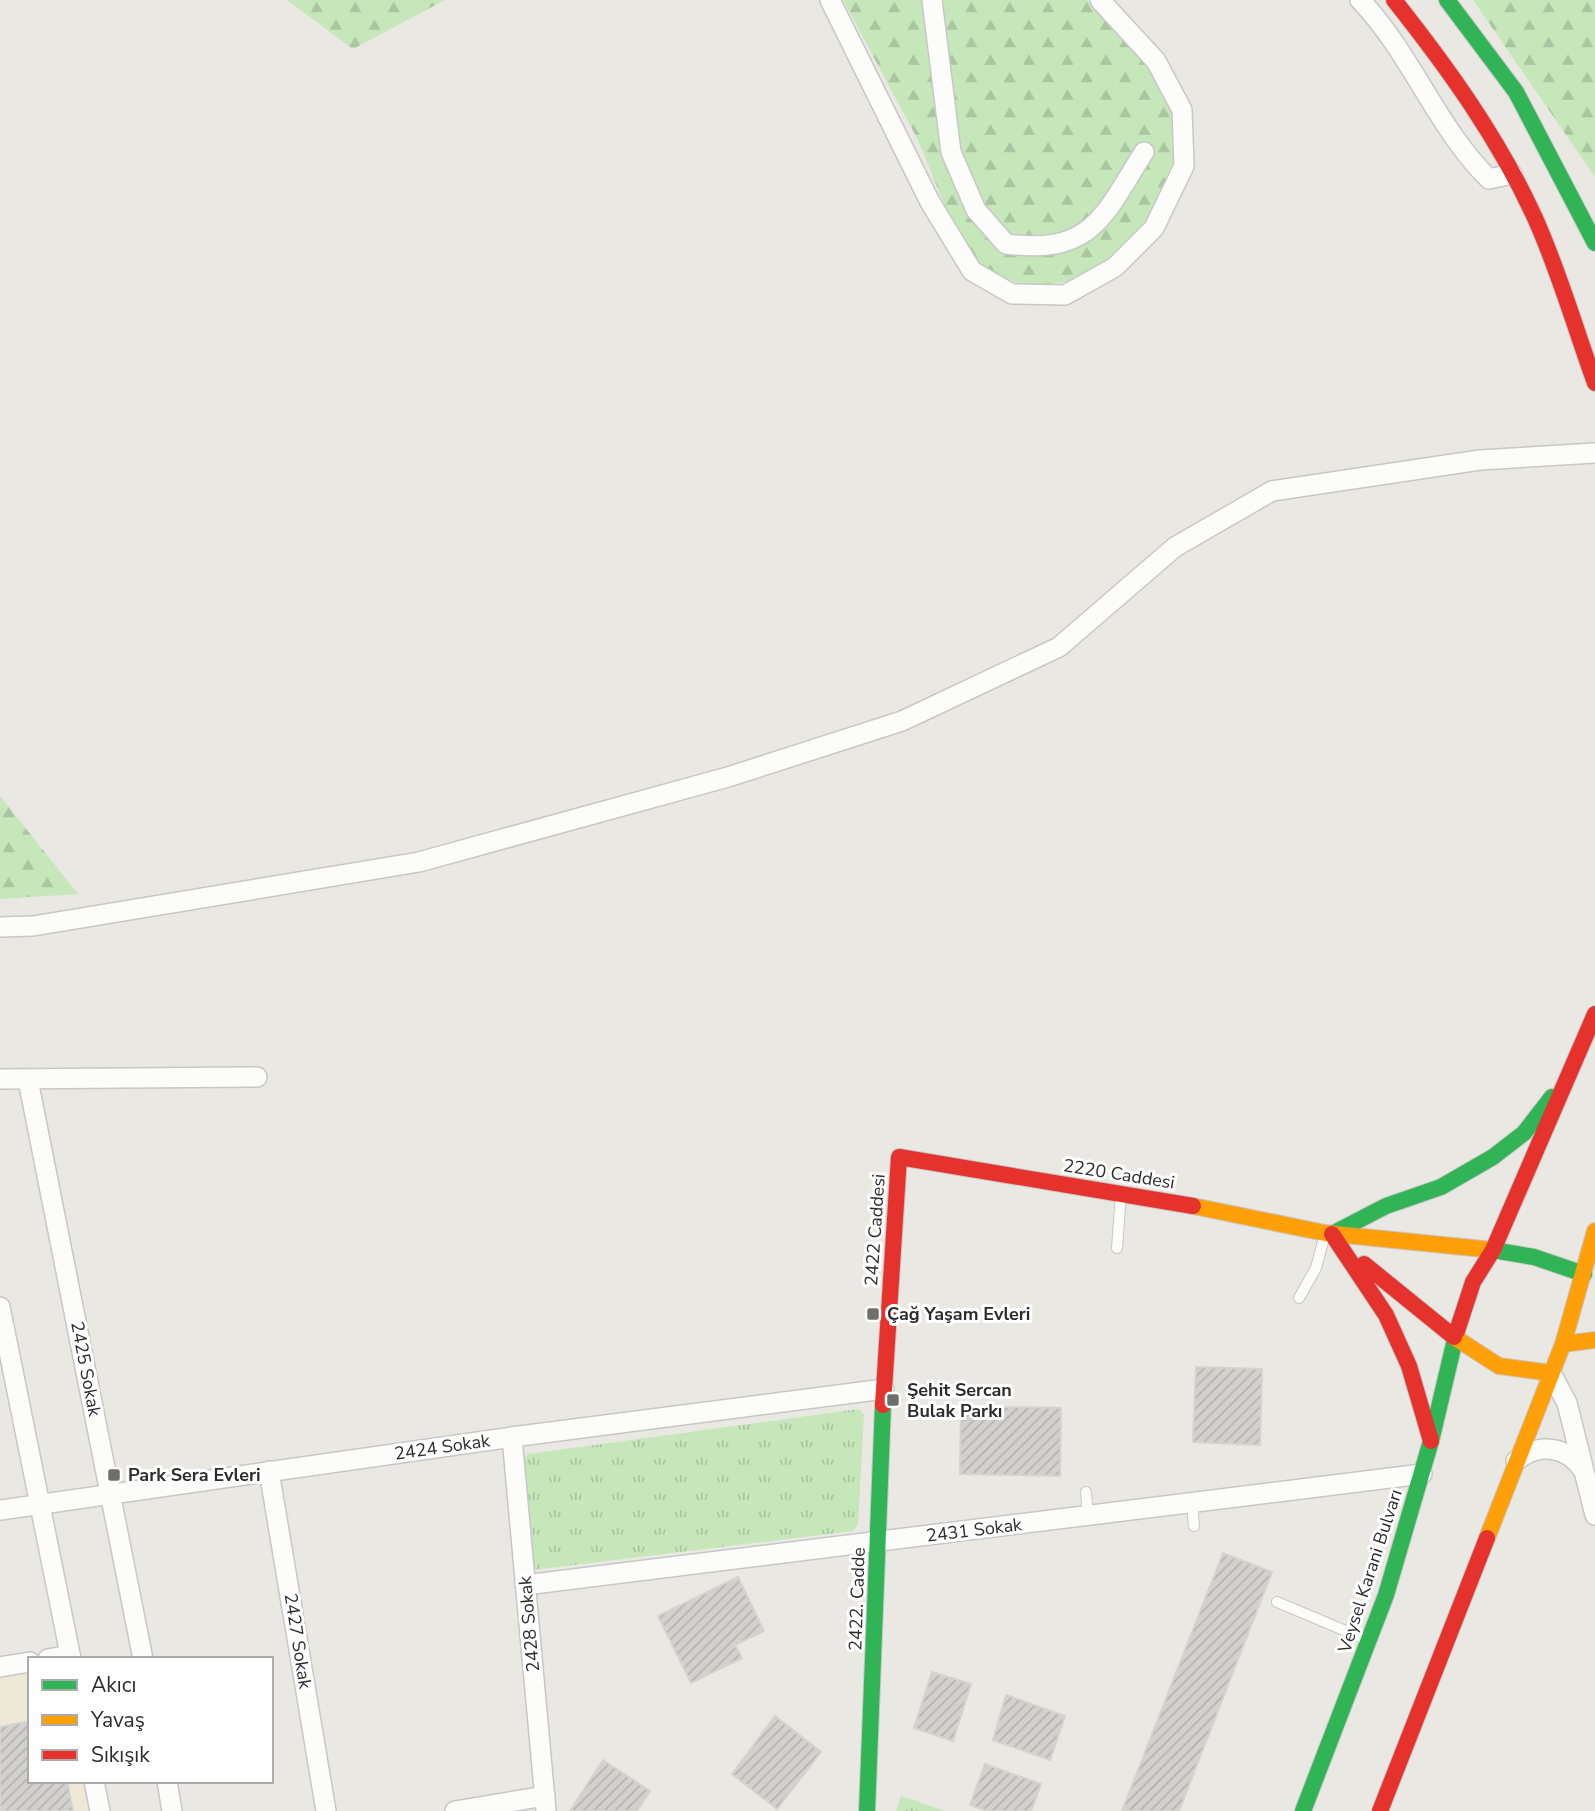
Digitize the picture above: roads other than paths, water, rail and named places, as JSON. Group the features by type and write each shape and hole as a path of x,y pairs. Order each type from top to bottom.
{"main road":[{"path":"1394,0 1449,68 1512,174 1535,218 1595,383"},
{"path":"1447,0 1516,92 1595,243"},
{"name":"Veysel Karani Bulvarı","path":"1303,1811 1386,1595 1431,1441 1454,1337 1473,1282 1493,1251 1595,1014"},
{"path":"1328,1234 1386,1206 1441,1187 1493,1157 1524,1133 1566,1079"},
{"name":"2220 Caddesi","path":"899,1157 1248,1215 1328,1234 1493,1251"},
{"name":"2422 Caddesi","path":"884,1389 899,1157"},
{"path":"1380,1811 1590,1277 1595,1231"},
{"path":"1328,1234 1454,1337 1499,1366 1551,1373"},
{"path":"1328,1234 1386,1315 1409,1366 1431,1441"},
{"path":"1493,1251 1534,1257 1590,1277"},
{"path":"1563,1344 1595,1340"},
{"name":"2422. Cadde","path":"867,1811 884,1389"}],"street":[{"path":"830,0 929,202 972,271 1012,294 1065,295 1115,267 1154,228 1184,166 1182,110 1156,61 1100,0"},
{"path":"932,0 951,152 976,210 1006,244 1041,248 1076,239 1103,217 1144,152"},
{"path":"1360,0 1407,63 1469,159 1489,179 1512,174"},
{"path":"0,927 33,926 419,862 728,777 902,721 1059,648 1175,547 1272,491 1480,460 1595,453"},
{"path":"0,1079 257,1077"},
{"name":"2425 Sokak","path":"28,1080 143,1657"},
{"path":"0,1307 42,1503 71,1657"},
{"path":"1551,1373 1567,1403 1595,1515"},
{"name":"2424 Sokak","path":"0,1510 512,1437 884,1389"},
{"name":"2428 Sokak","path":"512,1437 545,1804"},
{"path":"1516,1462 1537,1449 1554,1449 1578,1462 1587,1478"},
{"name":"2427 Sokak","path":"270,1471 326,1811"},
{"name":"2431 Sokak","path":"526,1585 1422,1474"},
{"path":"0,1667 28,1662"},
{"path":"94,1783 100,1811"},
{"path":"167,1783 172,1811"},
{"path":"455,1811 545,1804"}],"lane":[{"path":"1117,1248 1121,1194"},
{"path":"1299,1298 1316,1268 1328,1234"},
{"path":"1086,1492 1088,1516"},
{"path":"1192,1503 1194,1526"},
{"path":"1277,1602 1368,1641"}],"place":[{"name":"Çağ Yaşam Evleri","path":"873,1314"},
{"name":"Şehit Sercan Bulak Parkı","path":"893,1400"},
{"name":"Park Sera Evleri","path":"114,1475"}]}
